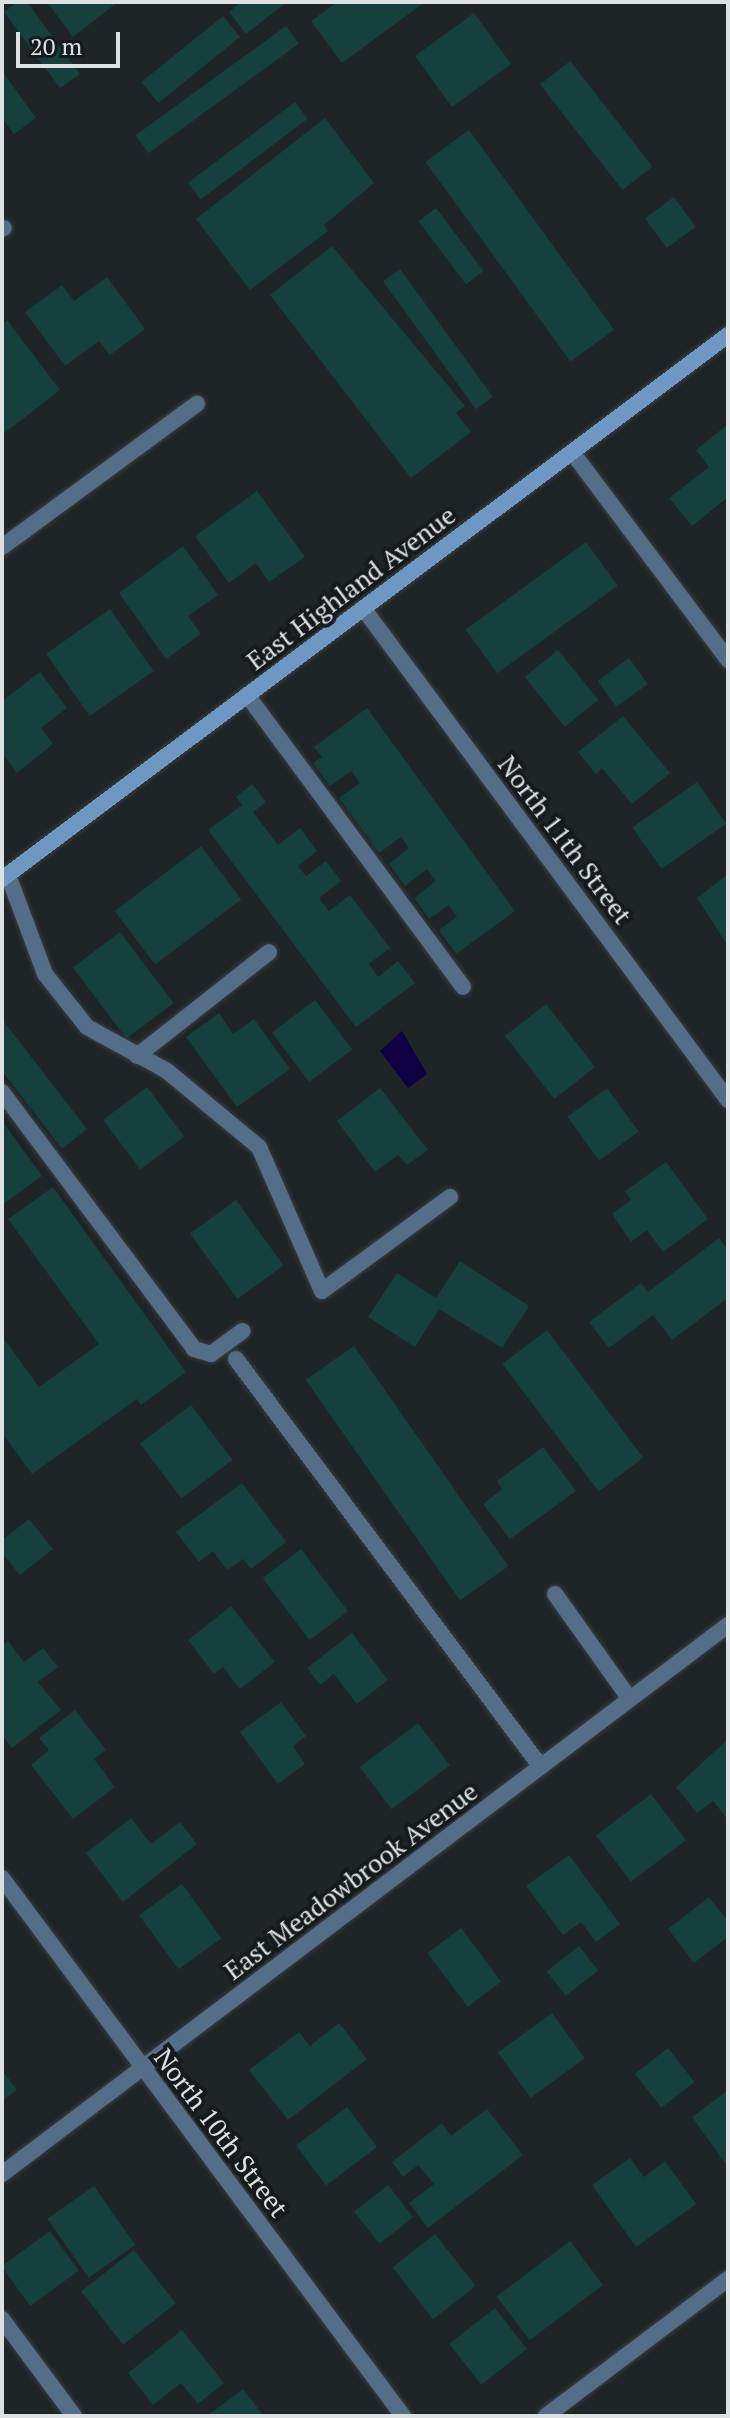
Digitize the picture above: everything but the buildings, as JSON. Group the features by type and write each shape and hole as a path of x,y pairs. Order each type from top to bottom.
{"street":[{"name":"East Highland Avenue","path":"5,877 728,335"},
{"path":"2,547 197,404"},
{"path":"572,452 728,660"},
{"name":"North 11th Street","path":"363,608 728,1100"},
{"path":"247,695 463,987"},
{"path":"5,877 45,974 87,1027 199,1095 259,1147 322,1291 450,1197"},
{"path":"137,1056 269,952"},
{"path":"2,1092 194,1349 211,1354 243,1331"},
{"path":"236,1359 541,1767"},
{"path":"555,1594 630,1699"},
{"name":"East Meadowbrook Avenue","path":"2,2174 728,1625"},
{"name":"North 10th Street","path":"2,1878 403,2416"},
{"path":"546,2416 728,2279"},
{"path":"2,2319 74,2416"}],"shaded area":[{"path":"402,1031 427,1074 408,1088 380,1051"}]}
